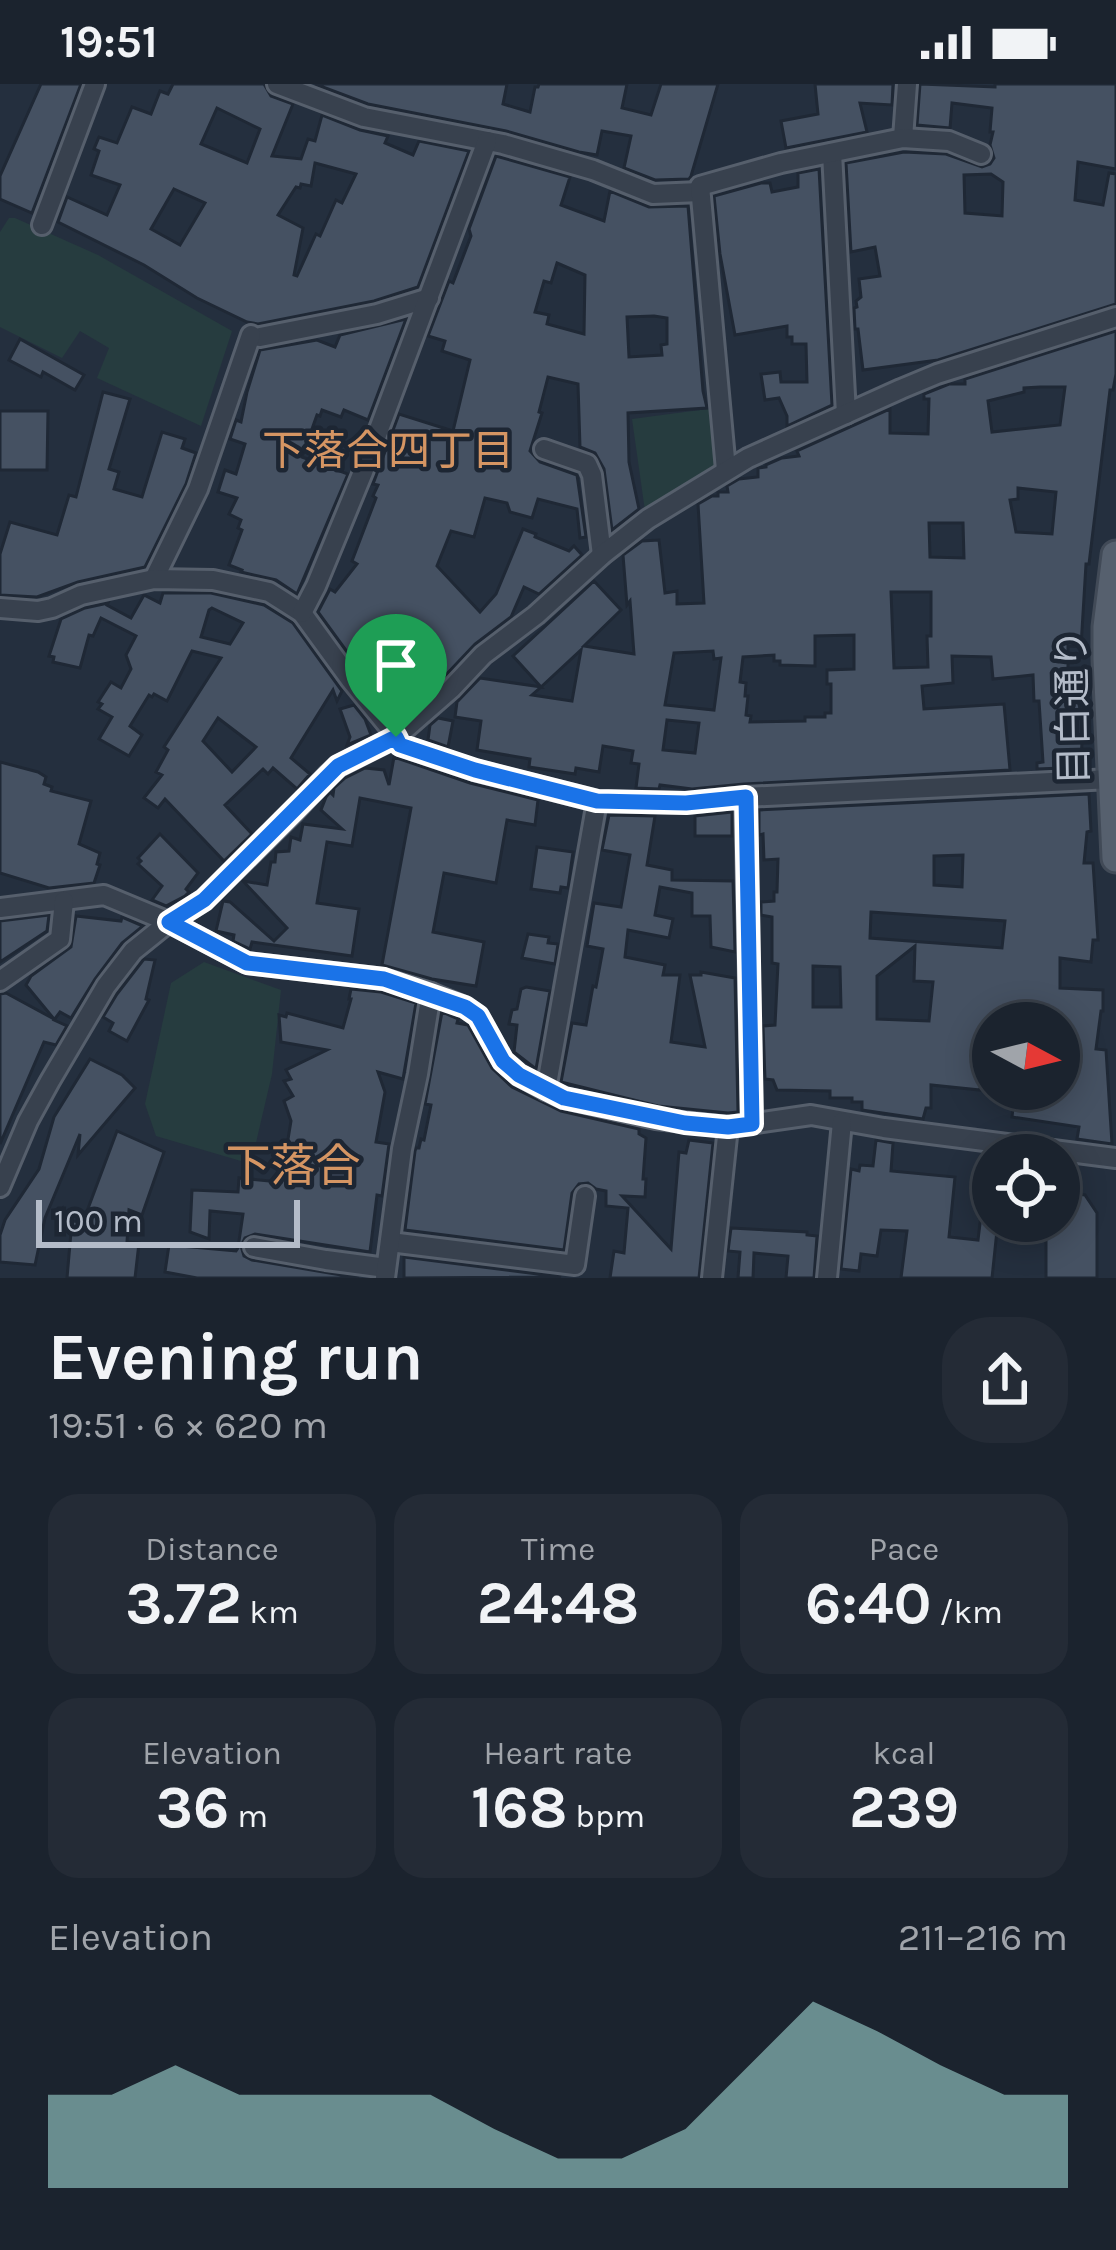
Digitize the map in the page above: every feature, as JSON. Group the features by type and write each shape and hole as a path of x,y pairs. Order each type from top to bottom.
{"main road":[{"name":"目白通り","path":"1116,555 1107,659 1116,858"}],"street":[{"path":"43,225 95,84"},
{"path":"277,84 364,117 550,157 653,194 700,192"},
{"path":"903,139 907,84"},
{"path":"726,470 700,186 903,139 949,141 981,154"},
{"path":"302,613 363,472 487,141"},
{"path":"832,153 846,414"},
{"path":"154,579 198,489 256,336 377,314 429,298"},
{"path":"0,1187 28,1121 106,986 133,951 204,900 338,766 396,737 483,655 648,518 748,458 937,374 1116,317"},
{"path":"544,449 587,464 602,555"},
{"path":"0,608 52,608 81,596 154,579 213,580 269,592 302,613 400,745 597,801 686,803 1112,778"},
{"path":"746,797 752,1124"},
{"path":"546,1090 597,801"},
{"path":"0,908 104,895 247,963 384,979 431,993 478,1016 503,1061 519,1075 564,1098 656,1119 728,1127 811,1115 1116,1158"},
{"path":"0,982 60,939 64,901"},
{"path":"254,1246 386,1273 402,1149 431,993"},
{"path":"827,1278 842,1122"},
{"path":"712,1278 728,1127"},
{"path":"390,1242 575,1265 585,1196"}],"green space":[{"path":"9,218 98,255 232,331 201,426 97,378 109,348 80,331 62,358 0,327 0,232"},
{"path":"715,408 720,465 645,511 632,419"},
{"path":"204,962 281,990 272,1074 251,1164 156,1136 145,1104 171,983"}],"building":[{"path":"41,84 81,84 32,213 0,199 0,176"},
{"path":"173,84 264,84 271,96 293,104 272,156 301,159 308,139 315,141 322,115 388,136 385,143 413,155 419,141 469,151 418,287 374,301 258,324 197,298 58,222 67,197 107,215 120,185 91,175 99,137 117,143 132,107 151,114 160,91 168,94","holes":["217,108 260,129 247,163 201,144","315,163 356,174 342,203 336,200 320,236 316,234 297,276 303,228 278,215 296,187 311,186","174,189 205,203 180,245 151,229"]},
{"path":"315,84 507,84 503,104 530,112 539,84 627,84 622,108 651,115 661,84 718,84 691,176 655,180 624,168 631,136 602,131 597,155 506,131 368,104"},
{"path":"815,84 893,84 892,105 860,103 867,132 786,148 781,121 818,114"},
{"path":"920,84 1116,84 1116,169 1078,162 1075,200 1103,205 1109,173 1116,174 1116,304 938,360 863,370 854,308 861,297 859,279 880,276 875,247 851,252 846,163 904,152 946,154 982,167 994,158 992,108 952,103 950,128 917,125","holes":["991,174 1003,182 1002,216 965,213 964,175"]},
{"path":"496,156 570,177 561,205 604,221 610,191 649,207 688,206 707,408 628,413 629,462 639,509 612,530 604,469 595,453 580,447 578,384 548,377 530,451 540,462 577,475 586,537 580,538 577,509 538,499 532,518 510,512 507,503 485,498 474,537 451,531 437,566 480,612 496,594 523,529 569,551 574,546 582,555 539,594 524,587 511,617 475,644 402,714 361,671 318,612 330,589 335,592 357,564 352,561 376,498 378,485 373,484 399,414 453,431 470,360 442,351 445,341 428,336 449,281 453,283 471,236 469,229","holes":["557,263 585,275 584,334 547,324 549,315 535,312 544,281 551,283","627,317 667,318 662,355 629,357"]},
{"path":"819,169 832,405 787,426 779,398 765,400 761,374 780,372 781,382 807,382 806,344 792,344 787,326 735,335 714,196 761,183 770,183 772,192 798,187 798,173"},
{"path":"406,319 368,420 344,410 341,417 322,410 317,415 302,457 348,474 297,594 276,580 229,565 241,520 229,514 237,498 218,492 225,470 236,474 245,444 230,439 236,420 241,422 260,350 317,340 335,347 340,335"},
{"path":"1116,331 1116,374 1086,564 1081,647 1068,646 1068,694 1079,704 1081,760 1086,759 1087,767 1037,769 1037,763 1043,762 1033,675 993,679 991,657 952,656 953,683 922,686 924,709 1004,704 1010,770 692,789 660,785 659,789 636,788 639,764 631,763 633,751 603,746 599,772 576,768 575,774 529,767 530,759 477,750 481,721 455,717 457,702 480,678 541,687 513,656 594,581 621,610 584,646 634,654 623,555 642,541 659,540 665,593 677,591 677,604 704,603 698,504 718,492 728,492 727,486 739,479 758,477 758,468 799,456 797,451 890,409 890,433 928,434 929,399 924,394 949,384 965,384 965,379","holes":["1065,387 1060,425 992,432 988,401 1024,392 1024,388","1018,488 1056,492 1052,534 1016,532 1010,500 1018,499","929,523 963,523 964,558 930,557","891,592 931,592 928,667 894,668","854,635 854,669 827,670 831,713 805,717 805,721 750,722 746,683 740,682 743,657 774,655 780,665 815,666 815,636","581,650 572,701 532,695 541,687","713,651 714,659 721,658 714,710 665,705 674,653","667,720 699,723 695,753 663,750"]},
{"path":"20,339 84,375 75,390 9,360"},
{"path":"103,392 130,399 109,469 119,472 114,489 142,497 162,432 185,439 182,448 196,453 145,567 37,597 0,595 0,554 10,522 57,535 69,495 76,497"},
{"path":"0,411 48,411 47,470 0,470"},
{"path":"163,593 211,593 264,605 293,623 342,691 337,701 333,690 291,758 310,774 297,789 273,768 268,774 263,769 225,805 252,834 224,861 165,799 158,808 144,798 162,775 156,772 168,750 164,747 221,658 192,651 167,701 149,695 130,726 142,735 129,756 99,739 112,717 98,709 102,704 98,702 111,682 121,688 131,669 126,655 136,636 101,618 93,636 89,635 80,668 53,662 54,657 49,656 61,619 108,603 131,618 144,595 160,603","holes":["212,608 243,623 230,644 201,637","218,718 256,747 232,772 203,741"]},
{"path":"354,705 371,735 347,745 350,737 340,709"},
{"path":"438,718 453,721 448,747 428,740 430,725"},
{"path":"394,757 538,800 535,825 507,820 496,883 444,873 433,932 484,942 476,986 382,965 411,808 360,798 352,846 327,842 317,903 359,909 352,956 252,942 250,949 233,941 234,935 216,931 223,901 230,902 274,941 287,928 243,881 267,885 276,852 289,851 291,837 300,840 303,824 342,829 321,810 326,797 345,778 365,768 384,770 389,785"},
{"path":"0,762 38,772 46,777 44,784 51,791 91,801 79,844 100,853 94,883 49,888 0,873"},
{"path":"1089,794 1091,831 1087,832 1084,863 1093,863 1098,940 1093,940 1091,962 1060,958 1060,988 1103,990 1096,1049 1106,1050 1112,1144 1080,1139 1079,1127 1012,1117 1013,1110 1080,1110 1080,1002 972,1002 972,1089 931,1085 931,1108 926,1108 923,1119 862,1110 862,1102 830,1098 830,1091 777,1090 773,1080 765,1079 763,1026 775,1025 778,964 772,963 772,917 761,915 761,902 774,901 778,859 764,860 763,834 759,835 759,810","holes":["963,855 962,887 934,885 934,856","871,912 1005,921 1002,948 870,938","915,946 914,981 933,982 929,1021 877,1019 877,976","813,966 840,967 841,1007 813,1007"]},
{"path":"732,812 732,836 695,836 695,816"},
{"path":"609,815 655,816 647,865 672,870 672,880 733,881 735,952 711,947 710,916 692,916 692,893 660,887 655,915 673,919 669,938 628,930 625,957 665,965 663,975 680,975 671,1042 705,1047 690,975 701,972 735,978 738,1112 658,1106 561,1082 572,1023 586,1025 596,987 603,949 587,946 594,903 621,907 630,855 602,850"},
{"path":"160,834 198,873 186,889 189,892 166,906 152,900 162,886 138,864"},
{"path":"537,847 573,852 568,888 561,887 560,893 531,889"},
{"path":"49,915 47,931 0,962 0,921"},
{"path":"76,916 121,921 122,917 143,926 122,943 71,1018 60,1012 54,1020 67,1026 56,1045 44,1042 0,1144 0,994 54,1019 26,985 31,976 71,947"},
{"path":"528,934 549,937 548,943 558,944 555,964 522,958"},
{"path":"144,959 155,960 149,1000 127,1041 109,1031 113,1023 103,1017"},
{"path":"351,989 416,1003 403,1079 378,1072 385,1092 376,1142 389,1144 370,1252 255,1234 241,1246 244,1256 252,1260 359,1278 197,1278 165,1272 169,1245 238,1248 243,1214 210,1211 209,1239 190,1232 192,1190 238,1192 239,1178 281,1182 291,1121 284,1101 293,1096 284,1081 291,1079 286,1070 327,1050 281,1042 279,1015 343,1028"},
{"path":"521,989 550,991 536,1069 514,1052 517,1025 509,1024"},
{"path":"442,1012 468,1025 492,1068 512,1087 561,1111 639,1129 646,1138 645,1197 622,1196 671,1249 679,1152 686,1153 689,1140 713,1143 699,1278 610,1278 614,1251 624,1253 628,1208 606,1206 606,1191 588,1183 579,1184 572,1193 564,1250 405,1230 415,1151 424,1140 431,1105 425,1104"},
{"path":"90,1059 122,1075 135,1088 78,1155 80,1134 45,1218 35,1265 0,1262 5,1220 39,1169 54,1117"},
{"path":"117,1131 164,1152 142,1215 129,1210 127,1242 139,1243 135,1278 67,1278 72,1221 83,1222"},
{"path":"876,1140 893,1143 891,1171 955,1177 949,1237 996,1242 992,1278 901,1278 907,1231 881,1230 877,1256 861,1254 859,1271 841,1269 851,1169 873,1166"},
{"path":"1080,1194 1085,1195 1097,1213 1097,1278 1046,1278 1046,1242 1080,1242"},
{"path":"731,1228 817,1236 814,1278 786,1278 788,1256 754,1253 753,1278 738,1278 740,1252 728,1251"},
{"path":"404,1257 561,1277 404,1278"}],"district":[{"name":"下落合四丁目","path":"388,450"},
{"name":"下落合","path":"293,1165"}],"route":[{"path":"396,737 400,745 475,770 597,801 686,803 746,797 752,1124 728,1127 656,1119 564,1098 519,1075 503,1061 478,1016 465,1007 384,979 247,963 169,922 204,900 338,766 396,737"}]}
